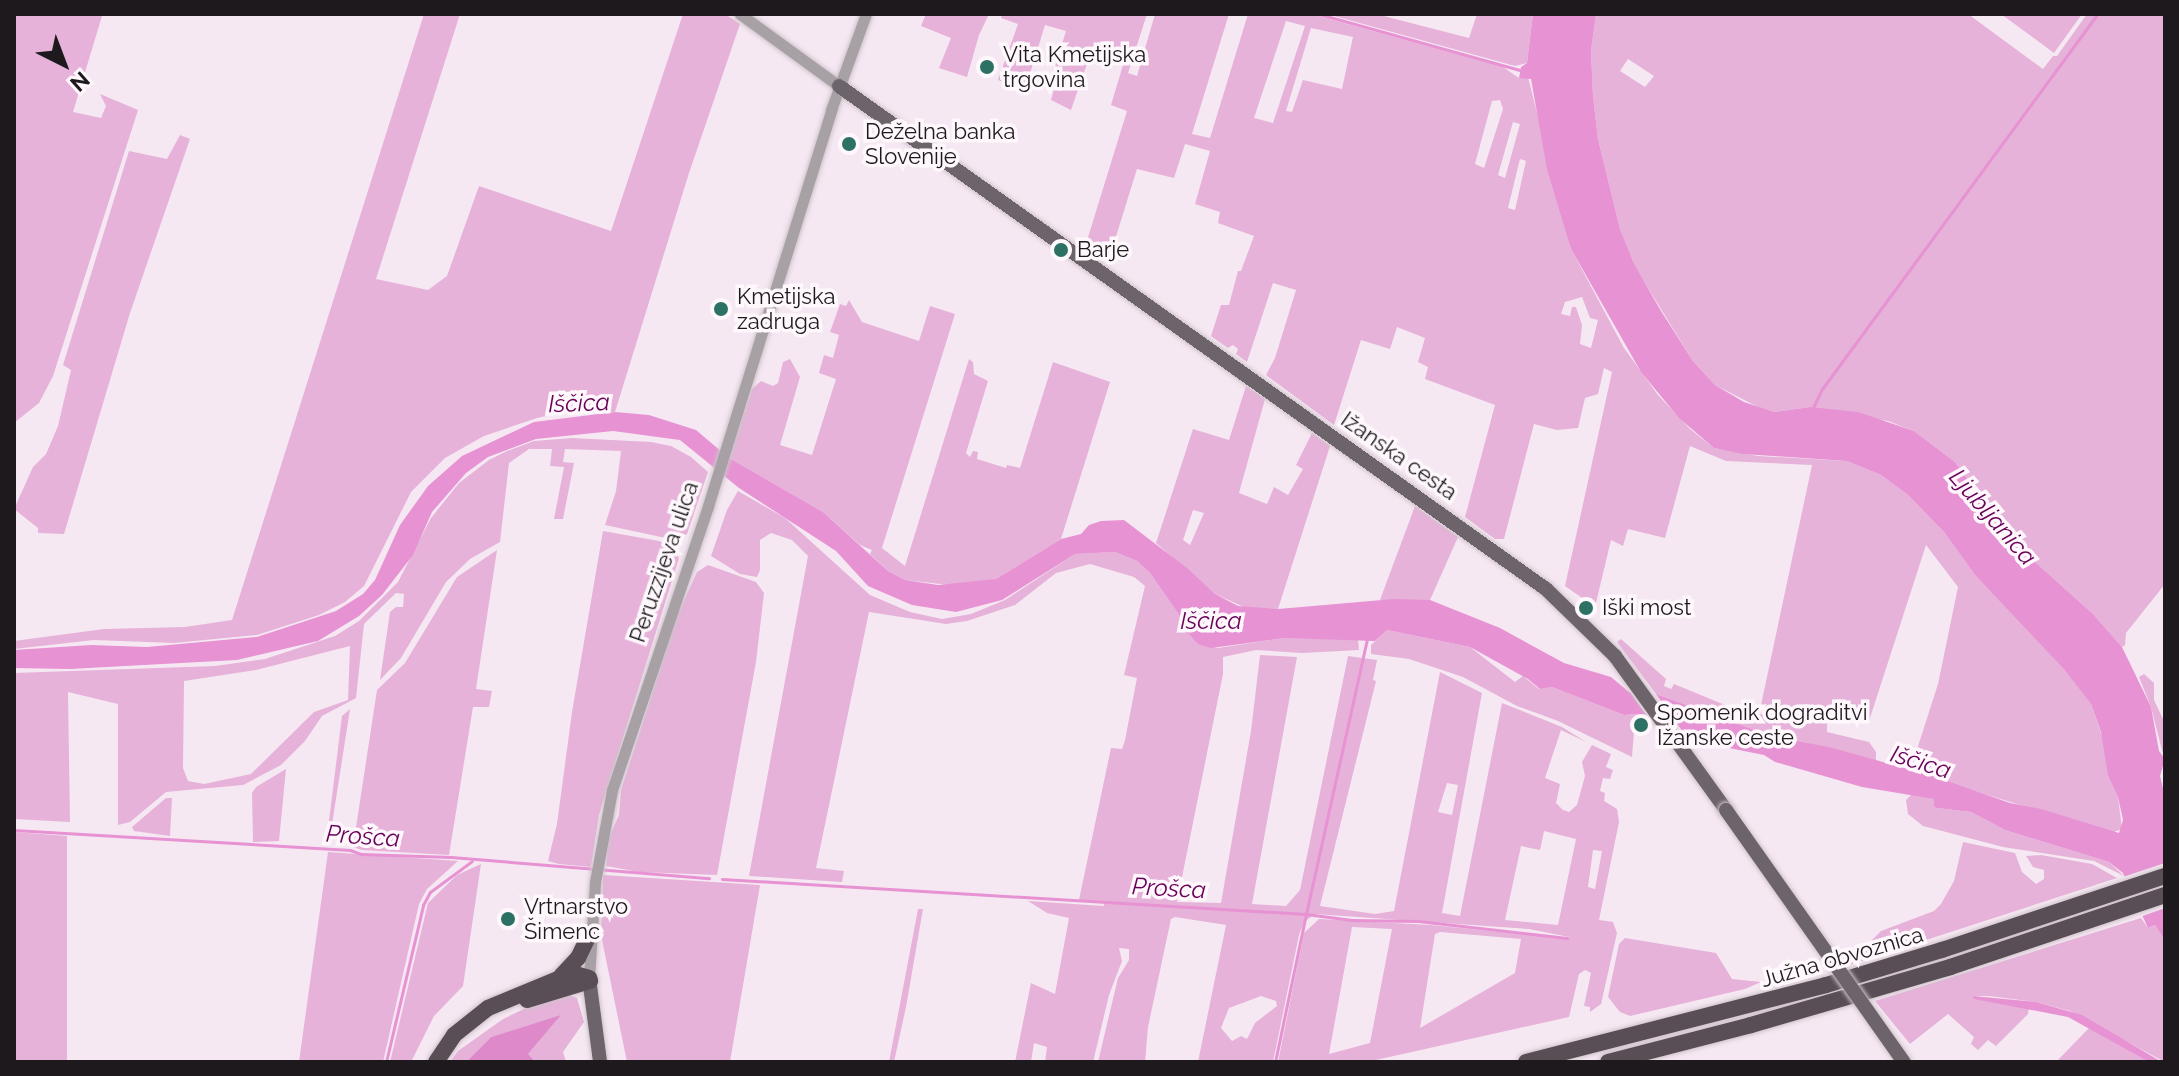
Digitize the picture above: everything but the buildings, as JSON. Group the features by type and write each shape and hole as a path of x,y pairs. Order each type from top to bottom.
{"highway":[{"name":"Južna obvoznica","path":"1526,1062 1770,1000 2039,919 2165,876"},
{"name":"Južna obvoznica","path":"1608,1062 1751,1025 2047,935 2165,895"},
{"path":"561,976 578,958 590,933"},
{"path":"436,1062 454,1035 473,1017 505,999 561,976 579,973 590,980"},
{"path":"445,1062 460,1041 489,1016 522,1001 590,980"}],"main road":[{"name":"Ižanska cesta","path":"839,86 1535,580 1583,621 1615,656 1904,1062"},
{"name":"Peruzzijeva ulica","path":"590,980 600,1062"}],"street":[{"name":"Ižanska cesta","path":"740,14 839,86"},
{"name":"Peruzzijeva ulica","path":"590,980 595,882 612,790 708,506 839,86 866,14"}],"shaded area":[{"path":"14,14 111,14 102,16 73,112 101,118 106,106 100,94 138,110 53,376 39,403 14,423"},
{"path":"424,14 460,14 376,279 428,290 447,276 479,186 611,231 683,14 725,14 740,24 689,173 615,412 583,412 583,408 537,418 484,436 445,458 411,492 364,586 345,602 319,615 257,635 174,643 94,640 14,649 14,641 104,629 185,627 232,620"},
{"path":"926,14 989,14 979,35 967,77 939,68 951,38 921,26"},
{"path":"1002,14 1147,14 1128,73 1137,76 1155,14 1229,14 1192,134 1210,138 1248,14 1311,14 1503,67 1519,78 1528,77 1571,249 1624,348 1658,395 1690,429 1714,448 1758,456 1847,461 1881,475 1908,495 1944,532 1975,575 2063,666 2091,704 2104,742 2108,776 2118,797 2122,829 2111,833 1910,771 1938,684 1958,587 1926,545 1869,721 1817,709 1767,709 1761,705 1812,465 1726,461 1690,446 1665,538 1628,529 1623,546 1611,540 1595,607 1565,586 1612,372 1604,368 1598,394 1585,398 1578,428 1557,430 1534,424 1504,539 1495,539 1465,517 1495,405 1425,379 1428,367 1418,362 1425,338 1397,327 1390,349 1361,340 1334,425 1266,375 1275,358 1296,290 1273,283 1247,362 1236,354 1238,349 1233,345 1228,348 1211,336 1221,305 1229,305 1238,271 1241,271 1254,236 1218,223 1220,212 1195,204 1210,151 1185,144 1174,178 1137,169 1109,259 1085,247 1127,111 1111,105 1123,65 1089,58 1071,110 1051,100 1057,78 1052,77 1066,31 1045,25 1025,90 998,80 1018,24 1001,18","holes":["1286,21 1305,26 1273,123 1254,118","1311,28 1353,37 1342,89 1303,80 1292,112 1286,111","1500,100 1503,109 1484,168 1475,164 1492,101","1513,122 1520,124 1505,178 1498,175","1520,159 1526,161 1515,210 1508,208","1582,297 1590,318 1598,320 1591,348 1580,344 1582,325 1576,307 1572,307 1570,316 1561,314 1565,302"]},
{"path":"1327,14 1376,14 1469,38 1477,14 1533,14 1527,63 1515,66"},
{"path":"1596,14 1968,14 2043,69 2053,56 2057,56 2087,14 2165,14 2165,584 2126,633 2125,645 2122,647 2093,614 2014,543 1955,462 1914,431 1888,421 1810,407 1774,412 1760,408 1715,385 1693,361 1632,262 1620,229 1598,139 1591,51","holes":["1628,59 1654,76 1645,87 1620,71"]},
{"path":"2001,14 2082,14 2054,53"},
{"path":"180,135 190,139 130,313 64,534 38,533 38,528 14,509 33,467 46,454 58,426 71,370 63,365 129,151 167,159"},
{"path":"849,300 862,322 919,341 930,306 955,314 882,548 905,566 969,359 973,362 974,374 988,381 966,453 970,457 973,451 978,452 977,459 1006,468 1007,465 1020,468 1053,362 1110,382 1061,539 996,579 958,586 905,580 888,571 870,554 872,550 860,545 823,512 729,458 752,389 761,381 773,386 778,383 783,362 790,359 800,377 780,445 812,455 836,379 819,373 824,355 833,358 839,335 830,332 840,304 846,306"},
{"path":"1246,386 1265,399 1239,493 1267,504 1274,487 1288,495 1303,469 1296,465 1312,433 1330,446 1278,609 1246,608 1215,594 1156,543 1193,429 1229,440","holes":["1193,510 1204,513 1190,545 1183,540"]},
{"path":"572,438 651,442 671,446 691,457 708,472 687,534 675,540 605,525 616,491 621,451 565,449 563,462 574,463 563,519 554,519 564,467 550,466 552,449 529,449 509,463 500,542 470,559 446,582 401,658 380,680 390,612 396,607 403,607 404,594 396,593 364,624 356,698 322,716 305,741 281,765 243,785 166,792 130,822 118,825 118,704 68,692 70,822 14,819 14,673 215,666 265,659 335,636 359,621 398,582 431,518 459,483 489,460 534,441","holes":["350,646 348,700 314,712 251,774 204,784 188,781 183,768 184,681 256,670"]},
{"path":"738,491 785,518 870,595 910,612 942,619 971,614 1005,600 1075,554 1115,552 1137,561 1150,573 1184,622 1187,632 1199,644 1218,648 1284,638 1358,639 1359,650 1302,653 1256,650 1223,657 1223,674 1177,902 1221,903 1251,731 1260,655 1297,657 1252,904 1286,906 1300,890 1348,656 1377,660 1373,680 1376,681 1320,906 1375,914 1394,911 1440,672 1482,693 1442,913 1460,916 1502,703 1562,727 1586,742 1561,730 1545,778 1560,784 1556,803 1563,810 1569,812 1577,805 1585,776 1582,762 1592,745 1611,754 1606,767 1613,770 1610,779 1603,778 1600,791 1605,793 1604,801 1617,809 1619,822 1599,920 1613,922 1617,933 1601,1004 1590,1012 1590,1007 1584,1006 1591,973 1585,970 1579,974 1569,1017 1367,1062 1278,1062 1304,933 1319,919 1569,937 1529,929 1315,914 1304,922 1299,935 1273,1062 1198,1062 1226,925 1175,917 1171,919 1148,1027 1145,1062 1098,1062 1118,978 1129,960 1129,949 1119,948 1122,961 1109,995 1093,1062 1045,1062 1047,1047 1034,1043 1031,1062 1015,1062 1031,983 1055,994 1069,918 1047,913 1028,901 1104,906 1103,901 1079,900 1111,748 1122,749 1125,740 1137,678 1124,675 1145,586 1134,577 1090,564 1056,573 1015,605 967,621 946,624 869,612 816,868 844,871 842,882 749,876 808,556 792,540 771,533 760,540 760,570 757,577 740,574 711,556 727,510","holes":["1447,783 1458,785 1452,815 1438,812","1544,831 1576,839 1558,925 1505,920 1521,846 1540,850","1593,850 1602,851 1595,889 1588,887","1352,927 1392,929 1370,1043 1329,1054","1435,934 1521,939 1515,973 1420,1028","1261,996 1276,1001 1277,1006 1255,1023 1247,1039 1241,1036 1232,1041 1221,1028 1229,1008"]},
{"path":"1415,506 1458,537 1430,600 1380,600"},
{"path":"603,531 659,541 673,547 679,558 599,815 591,867 548,861 557,824 572,712"},
{"path":"497,550 476,689 492,691 489,707 473,707 449,855 353,847 377,690 405,663 457,577"},
{"path":"708,565 756,582 764,593 756,662 717,875 639,872 606,866 608,840 619,815 621,790 677,616 697,572"},
{"path":"1387,630 1470,647 1515,682 1523,676 1539,689 1552,687 1624,715 1636,714 1640,720 1635,719 1632,757 1558,721 1517,706 1463,677 1409,659 1371,654 1371,645"},
{"path":"1621,639 1666,679 1664,686 1671,689 1674,684 1747,714 1827,715 1827,732 1869,742 1876,752 1876,762 1774,737 1656,694 1617,642"},
{"path":"2144,674 2154,683 2154,700 2164,721 2163,754 2151,707 2139,677"},
{"path":"350,709 330,837 327,837 342,716"},
{"path":"286,769 279,841 253,842 252,793 256,787"},
{"path":"1912,794 1935,799 1937,808 1971,812 2005,830 2109,862 2124,876 2094,861 2003,847 1923,826 1908,814 1906,800"},
{"path":"166,798 172,798 170,836 134,831 132,827"},
{"path":"14,832 67,836 67,1062 14,1062"},
{"path":"1963,842 2015,853 2022,872 2036,884 2044,879 2044,870 2033,867 2026,856 2041,855 2092,864 2117,878 1849,965 1843,956 1867,945 1881,931 1934,911 1941,904 1954,881"},
{"path":"328,852 458,861 427,889 419,904 383,1062 299,1062"},
{"path":"481,864 463,986 434,1016 411,1062 390,1062 428,903 457,875"},
{"path":"603,875 760,885 730,1062 627,1062 601,935"},
{"path":"918,909 923,909 906,1007 894,1062 889,1062"},
{"path":"2141,918 2148,928 2155,925 2165,941 2165,1062 2070,1011 2036,1002 1989,996 1973,996 2029,1007 2028,1014 1996,1046 1988,1040 1978,1050 1971,1044 1974,1037 1948,1014 1910,1044 1875,1001"},
{"path":"1625,938 1716,953 1732,979 1761,982 1745,989 1630,1016 1620,1012 1608,997 1619,944"},
{"path":"566,994 577,998 584,1022 563,1052 566,1062 535,1062 527,1055 560,1016 491,1037 466,1062 450,1062 458,1051 503,1019 545,999"},
{"path":"561,1015 528,1054 535,1062 466,1062 491,1037"},
{"path":"2089,1028 2149,1062 2056,1062"}],"water":[{"path":"1533,14 1596,14 1591,51 1593,96 1598,139 1620,229 1633,262 1661,311 1693,361 1715,385 1744,402 1774,412 1810,407 1858,412 1914,431 1955,462 2014,543 2093,614 2122,647 2151,707 2159,751 2165,759 2160,776 2165,796 2165,941 2155,925 2148,928 2123,873 2109,862 2005,830 1971,812 1937,808 1934,799 1862,787 1775,762 1764,755 1719,746 1691,732 1667,729 1640,720 1636,714 1624,715 1552,687 1540,689 1528,679 1470,647 1387,630 1375,641 1284,638 1211,648 1198,644 1187,632 1184,622 1150,573 1137,561 1115,552 1075,554 1002,600 956,612 912,605 868,586 836,551 739,488 680,440 613,431 536,439 488,457 466,473 432,512 413,555 382,595 359,616 318,641 237,660 70,669 14,668 14,650 91,645 147,647 257,637 336,611 363,594 375,580 400,525 428,486 462,456 534,422 615,412 649,415 696,430 729,458 823,512 888,571 905,580 938,585 996,579 1061,539 1081,534 1089,525 1124,520 1187,568 1215,594 1238,606 1278,609 1394,599 1430,600 1500,628 1564,663 1611,677 1629,692 1656,694 1774,737 1829,747 1930,775 2010,803 2041,809 2119,833 2123,820 2118,797 2108,776 2101,732 2091,704 2064,669 1975,575 1944,532 1908,495 1881,475 1847,461 1743,454 1714,448 1679,418 1641,372 1571,249 1547,169 1531,79 1519,78 1521,67 1527,63"},
{"path":"1973,996 2036,1002 2082,1015 2162,1062 2149,1062 2068,1017 1974,999"}],"pier":[{"path":"1623,682 1631,689 1653,690 1685,735 1657,730"},
{"path":"2165,863 2165,908 2137,918 2120,878"}],"waterway":[{"path":"1319,14 1523,71"},
{"path":"1812,410 1822,389 2097,14"},
{"name":"Prošca","path":"722,879 1306,914 1367,638"},
{"name":"Prošca","path":"14,830 350,850 361,854 451,857 709,878"},
{"path":"386,1062 423,905 430,892 472,861"},
{"path":"1275,1062 1306,914 1352,920 1418,921 1567,938"}],"place":[{"name":"Vita Kmetijska trgovina","path":"987,67"},
{"name":"Deželna banka Slovenije","path":"849,144"},
{"name":"Barje","path":"1061,250"},
{"name":"Kmetijska zadruga","path":"721,309"},
{"name":"Iški most","path":"1586,608"},
{"name":"Spomenik dograditvi Ižanske ceste","path":"1641,725"},
{"name":"Vrtnarstvo Šimenc","path":"508,919"}],"water label":[{"name":"Iščica","path":"579,403"},
{"name":"Ljubljanica","path":"1993,517"},
{"name":"Iščica","path":"1211,621"},
{"name":"Iščica","path":"1921,762"}]}
